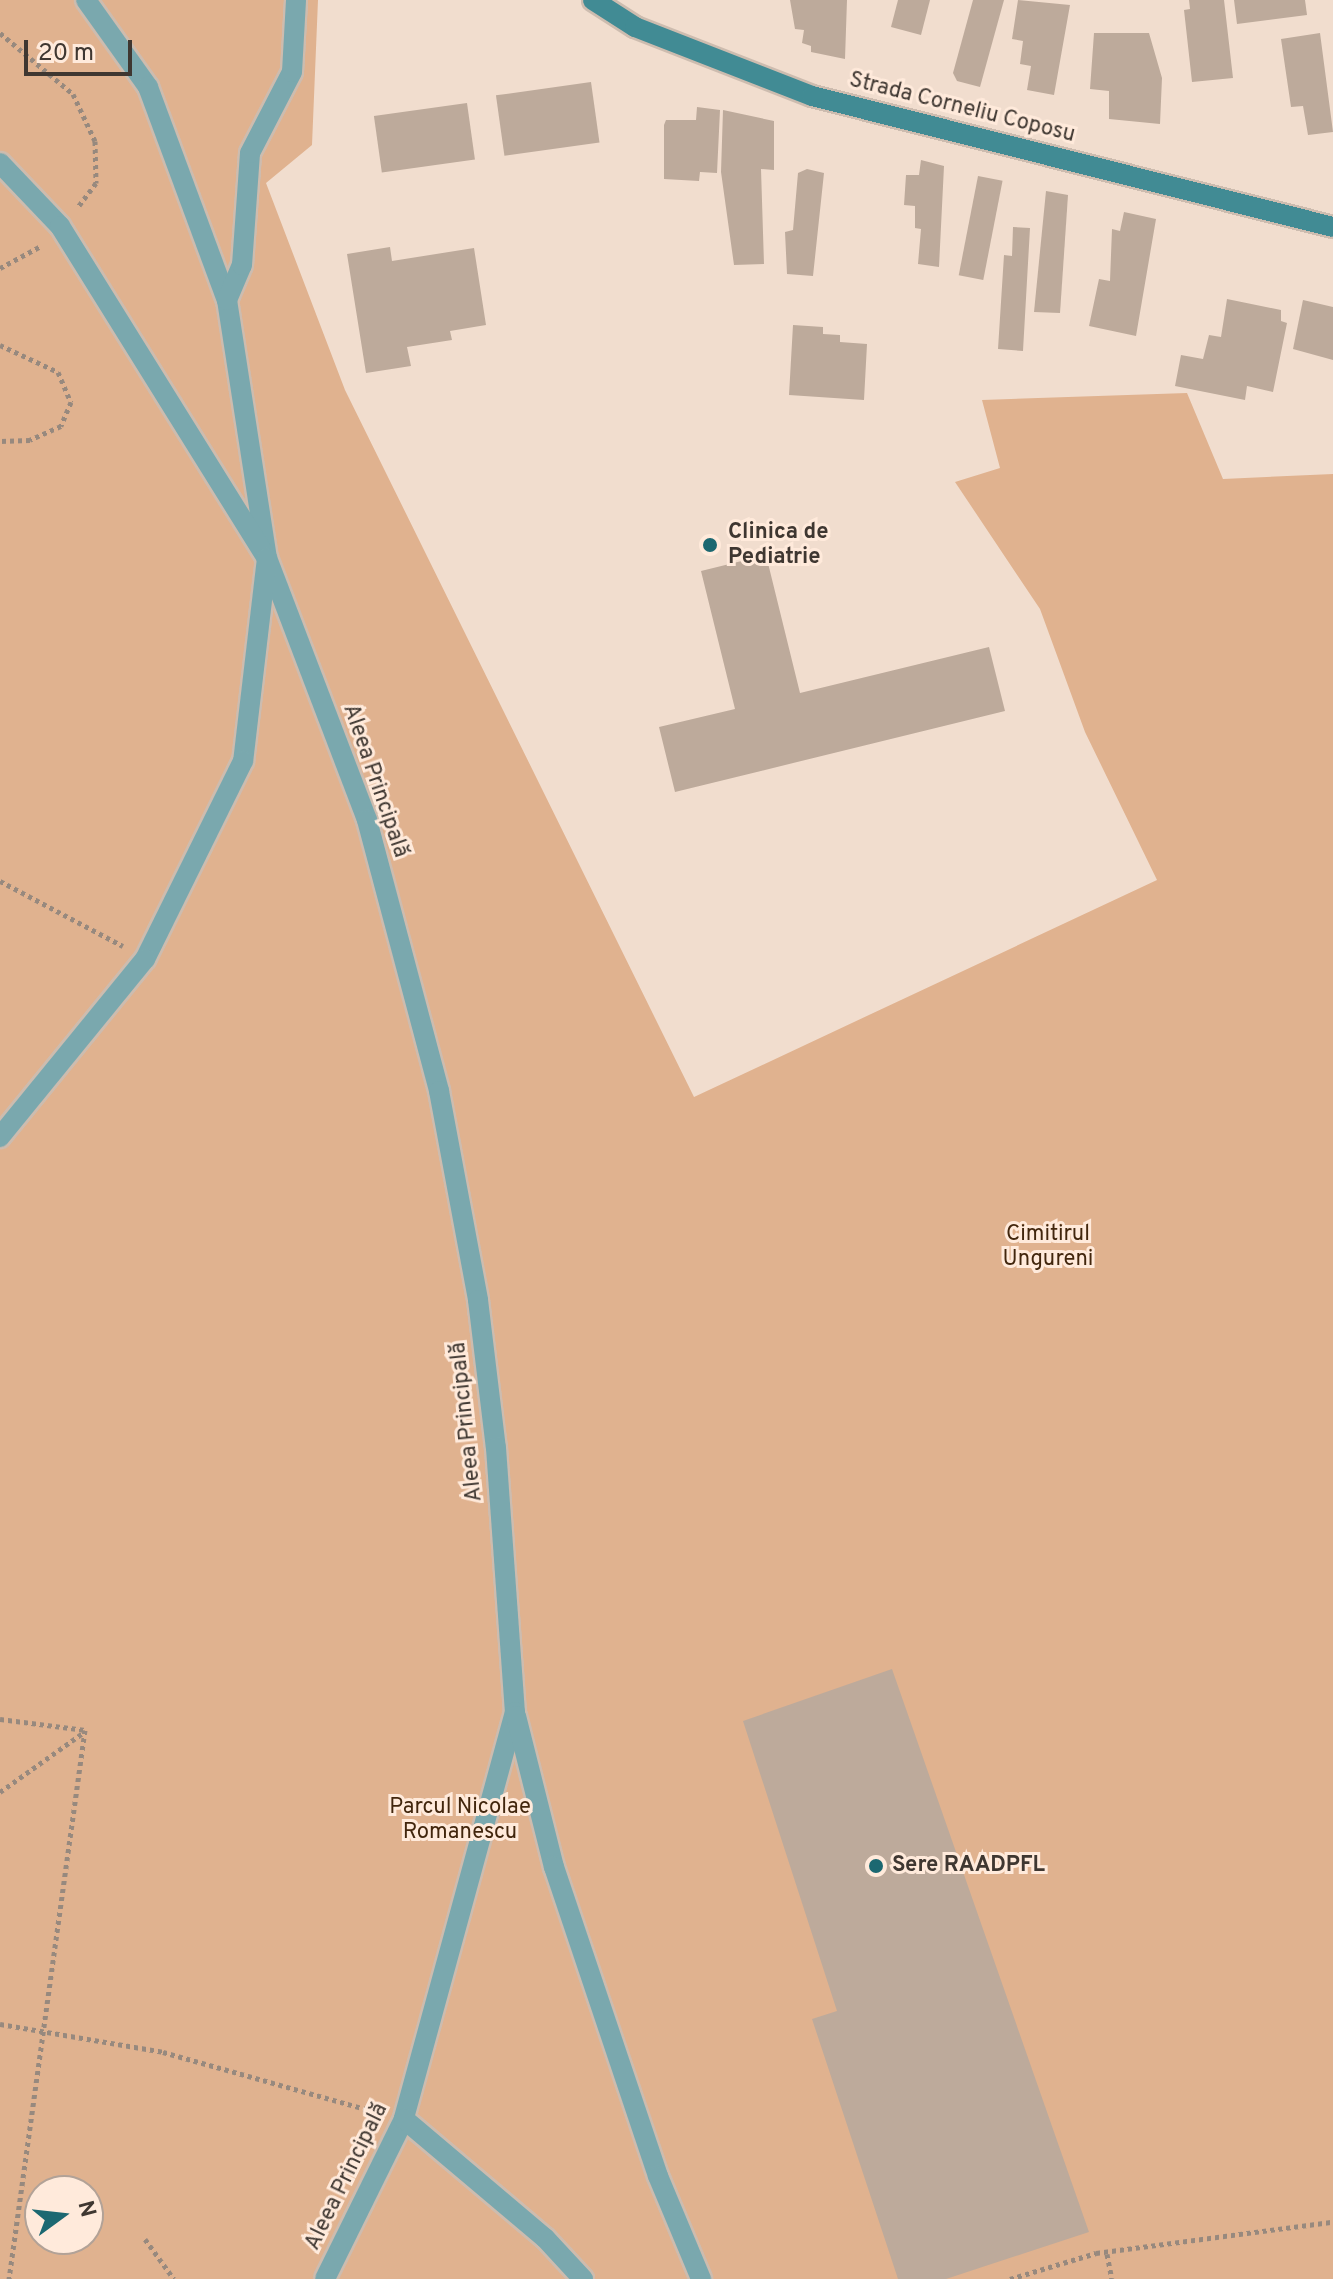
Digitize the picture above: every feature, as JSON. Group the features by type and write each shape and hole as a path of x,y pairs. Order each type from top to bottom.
{"street":[{"name":"Aleea Principală","path":"86,0 148,87 227,300 267,558"},
{"path":"227,300 242,265 250,153 292,72 296,0"},
{"name":"Strada Corneliu Coposu","path":"593,0 635,27 812,96 1333,227"},
{"name":"Aleea Principală","path":"0,163 60,226 267,558 367,820 439,1091 478,1300 492,1419 515,1712 404,2119 325,2279"},
{"path":"0,1137 145,959 243,761 267,558"},
{"path":"515,1712 554,1867 658,2176 701,2279"},
{"path":"404,2119 545,2238 583,2279"}],"path":[{"path":"0,33 73,94 95,141 96,183 35,253 0,268"},
{"path":"0,345 58,372 71,402 61,426 30,440 0,441"},
{"path":"0,881 145,959"},
{"path":"0,1719 85,1730"},
{"path":"0,1792 85,1730"},
{"path":"9,2279 85,1730"},
{"path":"0,2024 163,2052 404,2119"},
{"path":"1010,2279 1107,2254 1333,2222"},
{"path":"145,2239 174,2279"},
{"path":"1107,2254 1112,2279"}],"green space":[{"name":"Parcul Nicolae Romanescu","path":"0,0 318,0 312,145 266,183 345,390 694,1097 1157,880 1085,732 1040,609 955,482 1000,468 982,400 1187,393 1223,479 1333,474 1333,2279 0,2279"}],"building":[{"path":"790,0 847,0 845,59 811,52 811,46 802,43 804,30 795,29"},
{"path":"898,0 930,0 921,35 891,27"},
{"path":"973,0 1004,0 980,87 957,81 953,73"},
{"path":"1018,0 1070,5 1054,95 1027,90 1031,66 1020,64 1023,41 1012,39"},
{"path":"1189,0 1224,0 1233,78 1192,82 1184,10 1190,9"},
{"path":"1234,0 1305,0 1307,15 1237,24"},
{"path":"1094,33 1149,33 1162,78 1160,124 1109,119 1109,91 1090,89"},
{"path":"1320,33 1333,132 1308,135 1303,106 1291,107 1281,39"},
{"path":"591,82 599,142 504,156 496,95"},
{"path":"467,103 475,159 382,173 374,116"},
{"path":"697,107 720,110 717,173 700,172 699,181 664,179 666,120 696,120"},
{"path":"723,110 774,121 774,170 761,169 764,264 734,265 721,172"},
{"path":"921,160 944,166 939,267 918,264 921,229 915,228 915,206 904,205 906,175 919,175"},
{"path":"807,169 824,173 813,276 787,274 785,232 793,230 798,173"},
{"path":"978,176 1003,181 983,280 959,275"},
{"path":"1046,191 1068,195 1060,313 1034,312"},
{"path":"1124,212 1156,219 1136,336 1089,326 1099,279 1110,281 1112,229 1120,231"},
{"path":"1013,227 1030,228 1023,351 998,349 1004,255 1012,256"},
{"path":"390,247 392,261 474,248 486,325 450,331 452,340 407,347 411,366 366,373 347,254"},
{"path":"1227,299 1281,310 1281,321 1287,323 1273,392 1247,386 1245,400 1175,386 1181,355 1203,359 1209,335 1221,337"},
{"path":"1303,300 1333,307 1333,360 1293,349"},
{"path":"793,325 823,327 823,334 840,335 840,342 867,344 864,400 789,395"},
{"path":"766,555 800,693 989,647 1005,711 675,792 659,727 735,709 701,571"},
{"name":"Sere RAADPFL","path":"892,1669 1089,2232 946,2279 898,2279 812,2019 837,2011 743,1721"}],"place":[{"name":"Clinica de Pediatrie","path":"710,545"},
{"name":"Sere RAADPFL","path":"876,1866"}],"park label":[{"name":"Cimitirul Ungureni","path":"1048,1246"}]}
